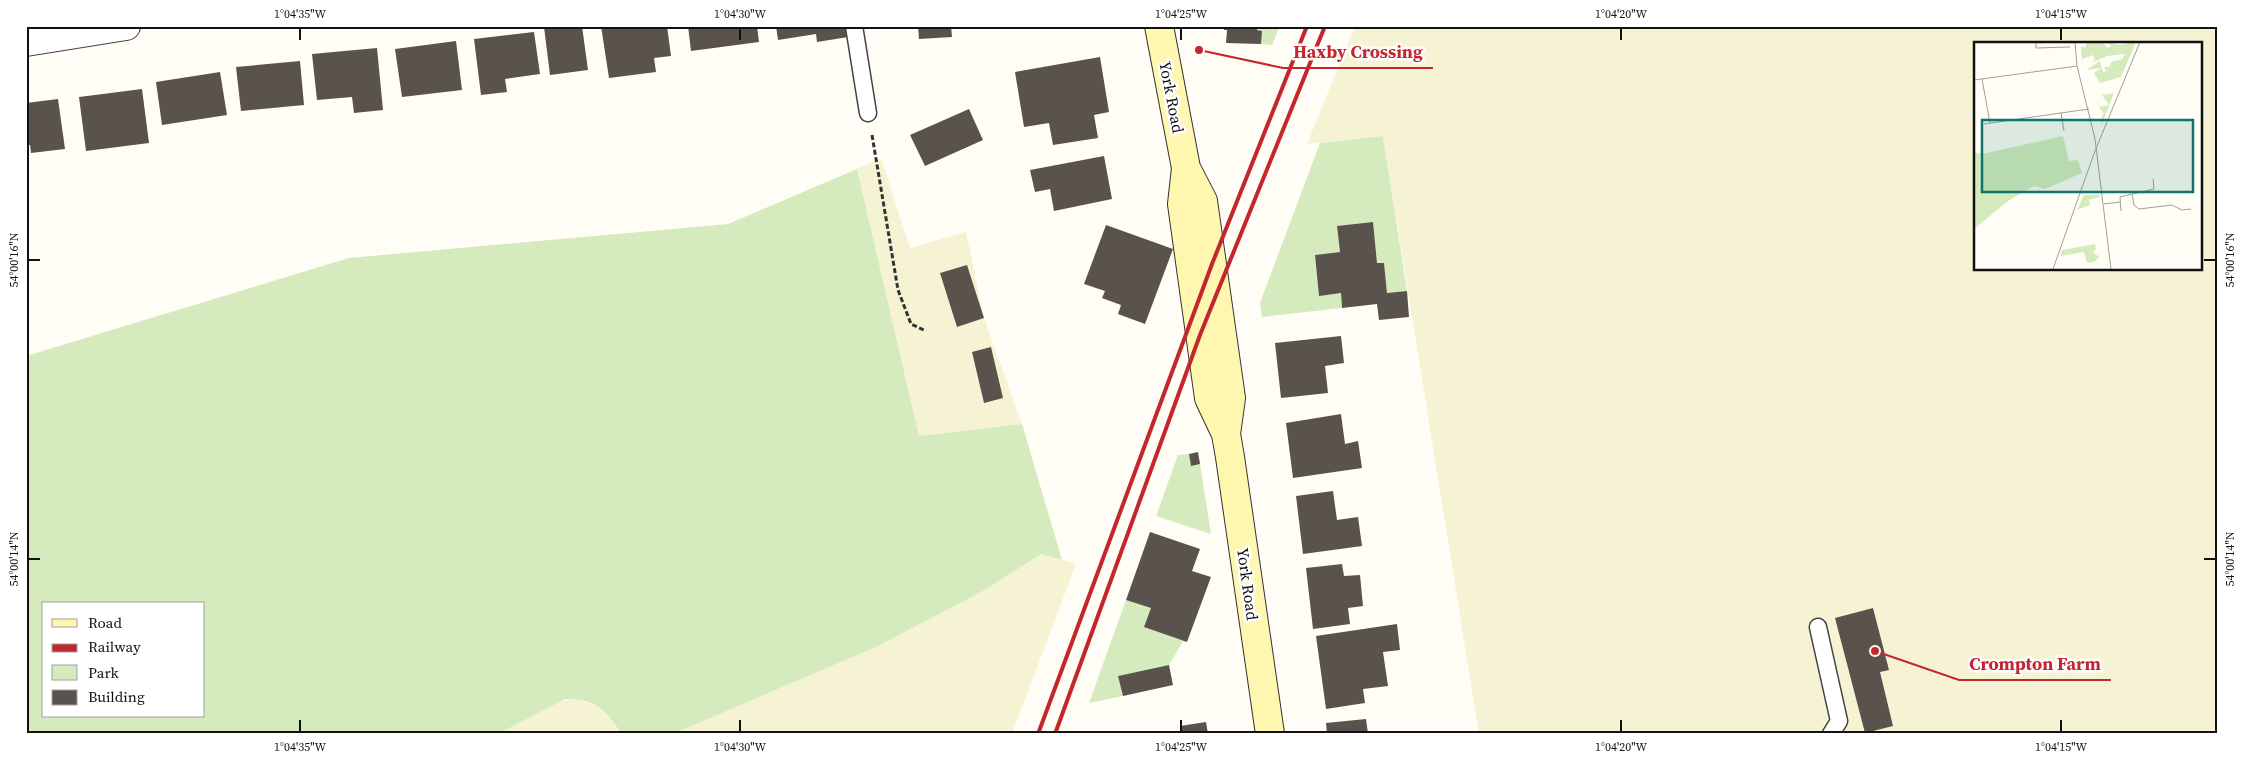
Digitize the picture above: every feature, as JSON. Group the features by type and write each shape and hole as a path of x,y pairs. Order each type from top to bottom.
{"street":[{"path":"26,42 87,29 126,26"},
{"name":"York Road","path":"1159,26 1186,168 1182,204 1209,398 1226,434 1270,734"}],"lane":[{"path":"854,26 868,112"},
{"path":"1818,627 1839,721 1831,734"}],"path":[{"path":"868,112 898,290 911,324 926,331"}],"shaded area":[{"path":"1355,26 2218,26 2218,734 1479,734 1383,136 1307,144"},
{"path":"881,158 910,248 966,232 984,318 1022,424 919,436 857,169"},
{"path":"1041,554 1076,564 1012,734 673,734 876,647 983,591"},
{"path":"577,699 602,707 622,734 498,734 555,702"}],"green space":[{"path":"1257,26 1280,26 1272,45 1261,44"},
{"path":"1383,136 1407,291 1387,293 1384,263 1377,263 1373,222 1337,226 1340,252 1315,255 1319,295 1341,293 1342,308 1262,317 1260,303 1320,143"},
{"path":"857,169 919,436 1022,424 1062,560 1041,554 983,591 876,647 673,734 622,734 611,718 600,708 585,701 565,699 498,734 26,734 26,356 349,258 728,224"},
{"path":"1189,454 1191,465 1200,464 1211,534 1156,516 1178,455"},
{"path":"1126,600 1151,608 1145,627 1183,641 1169,665 1118,676 1123,696 1089,703"}],"building":[{"path":"582,26 588,70 550,75 544,27"},
{"path":"601,26 667,26 671,56 654,58 656,72 609,78"},
{"path":"688,26 757,26 759,42 691,51"},
{"path":"776,26 846,26 848,37 817,42 816,34 778,40"},
{"path":"918,26 951,26 952,37 919,39"},
{"path":"1224,26 1257,26 1257,30 1262,31 1261,44 1226,43 1227,30 1224,30"},
{"path":"534,32 540,74 505,79 507,92 481,95 474,39"},
{"path":"456,41 462,90 402,97 395,49"},
{"path":"377,48 383,110 354,113 352,97 317,100 312,54"},
{"path":"1100,57 1109,112 1094,115 1098,138 1053,145 1049,123 1024,127 1015,72"},
{"path":"300,61 304,105 241,111 236,67"},
{"path":"220,72 227,115 162,125 156,82"},
{"path":"142,89 149,143 86,151 79,97"},
{"path":"58,99 65,149 31,153 30,145 26,145 26,103"},
{"path":"969,109 983,140 925,166 910,135"},
{"path":"1104,156 1112,199 1054,211 1050,189 1035,192 1030,170"},
{"path":"1373,222 1377,263 1384,263 1387,293 1407,291 1409,317 1379,320 1377,304 1342,308 1341,293 1319,296 1315,255 1340,252 1337,226"},
{"path":"1106,225 1173,249 1145,324 1118,314 1121,305 1102,298 1105,291 1084,284"},
{"path":"967,265 984,318 957,327 940,273"},
{"path":"1341,336 1344,363 1325,366 1328,393 1281,398 1275,343"},
{"path":"991,347 1003,398 984,403 972,352"},
{"path":"1341,414 1345,444 1358,441 1362,468 1293,478 1286,423"},
{"path":"1198,452 1200,464 1191,466 1189,454"},
{"path":"1333,491 1337,520 1358,517 1362,546 1303,554 1296,496"},
{"path":"1150,532 1200,549 1192,571 1211,577 1187,642 1144,627 1151,608 1126,600"},
{"path":"1342,564 1344,576 1360,575 1363,606 1348,608 1350,624 1313,629 1306,568"},
{"path":"1873,608 1889,670 1880,672 1893,726 1865,733 1835,618"},
{"path":"1397,624 1400,650 1383,652 1388,686 1363,689 1365,703 1326,709 1316,636"},
{"path":"1169,665 1173,685 1123,696 1118,676"},
{"path":"1366,719 1368,734 1327,734 1326,723"},
{"path":"1206,722 1208,734 1182,734 1180,726"}],"railway":[{"path":"1038,734 1212,264 1307,26"},
{"path":"1055,734 1200,335 1325,26"}],"place":[{"name":"Haxby Crossing","path":"1199,50"},
{"name":"Crompton Farm","path":"1875,651"}]}
